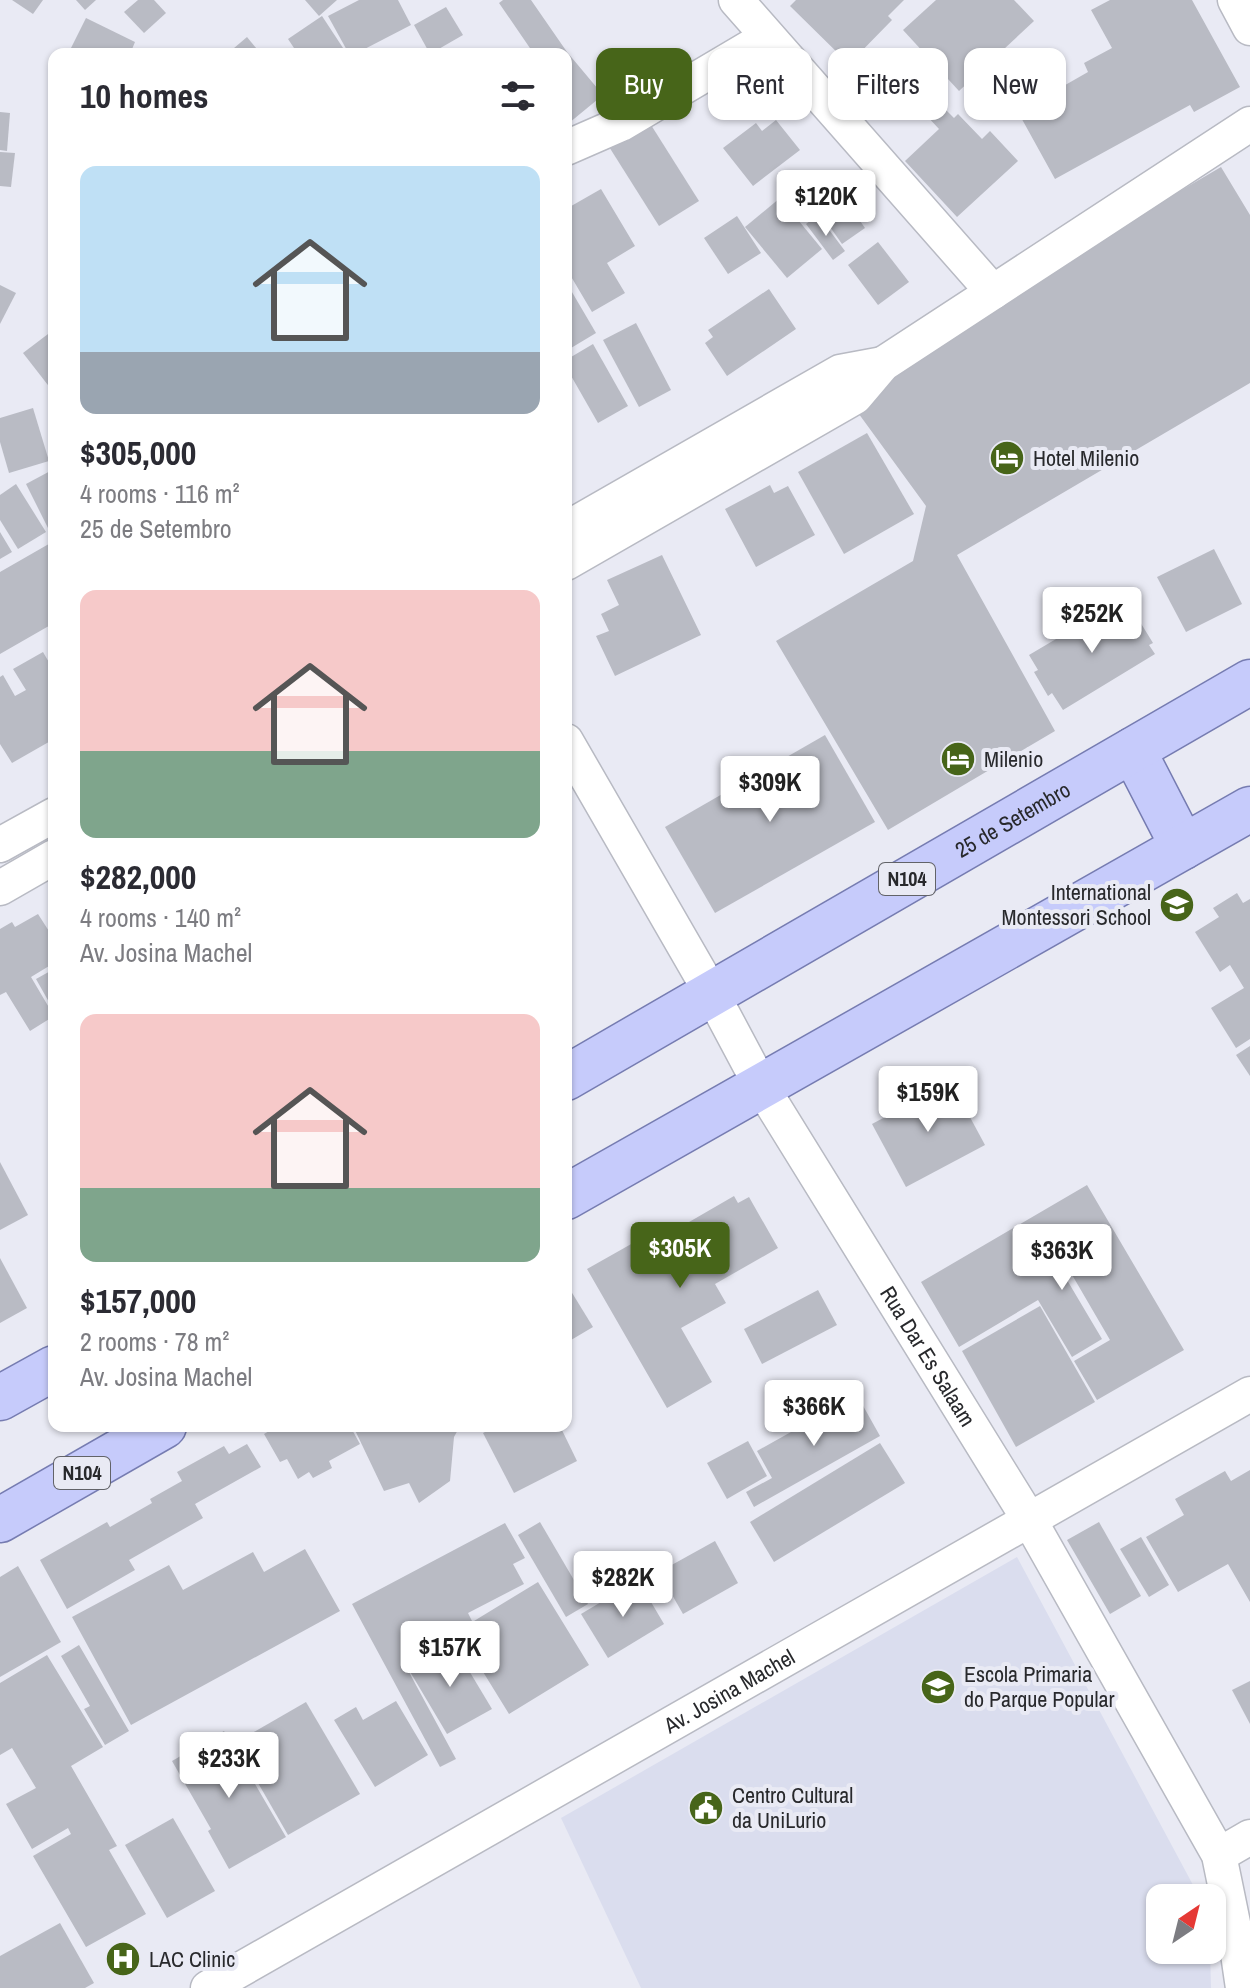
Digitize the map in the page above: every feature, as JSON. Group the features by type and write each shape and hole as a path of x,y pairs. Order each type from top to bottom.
{"main road":[{"name":"25 de Setembro","path":"572,1075 1250,682"},
{"path":"1133,750 1183,847"},
{"path":"572,1194 1250,809"},
{"path":"0,1398 48,1371"},
{"name":"N104","path":"0,1520 154,1432"}],"street":[{"path":"736,0 993,292"},
{"path":"1235,0 1250,28"},
{"path":"572,145 621,124 768,37"},
{"path":"572,559 757,436 840,372 883,364 1250,124"},
{"path":"572,526 757,436"},
{"name":"Rua Dar Es Salaam","path":"572,751 712,994 761,1086 1030,1521 1219,1855 1243,1988"},
{"path":"0,845 48,818"},
{"path":"0,888 48,860"},
{"name":"Av. Josina Machel","path":"208,1988 1250,1394"},
{"path":"1219,1855 1250,1837"}],"shaded area":[{"name":"Escola Primaria do Parque Popular","path":"1017,1557 1192,1884 1146,1884 1146,1964 1210,1964 1211,1988 641,1988 561,1818"}],"building":[{"path":"12,0 43,0 33,14"},
{"path":"76,0 96,0 85,10"},
{"path":"138,0 154,0 166,13 144,33 124,12"},
{"path":"305,0 337,0 319,16"},
{"path":"359,0 398,0 411,25 367,48 346,48 328,16"},
{"path":"503,0 531,0 564,48 530,48 499,3"},
{"path":"796,0 904,0 888,16 892,20 865,48 833,48 790,6"},
{"path":"936,0 1014,0 1034,21 1005,48 964,48 964,86 959,91 948,79 948,48 920,48 903,30"},
{"path":"1110,0 1192,0 1240,87 1194,112 1190,105 1055,179 1022,120 1066,120 1066,85 1088,72 1084,63 1112,48 1091,10"},
{"path":"446,7 463,35 440,48 427,48 414,25"},
{"path":"322,16 343,48 294,48 288,39"},
{"path":"86,18 135,42 132,48 71,48"},
{"path":"247,37 256,48 234,48"},
{"path":"572,58 596,87 596,101 572,121"},
{"path":"0,112 10,113 7,151 0,150"},
{"path":"948,112 954,118 958,114 982,139 990,131 1018,161 957,217 905,161 939,129 931,120 948,120"},
{"path":"641,120 648,120 699,201 659,226 606,142"},
{"path":"776,120 800,150 753,186 723,148 756,123 762,131"},
{"path":"0,152 15,153 11,187 0,186"},
{"name":"Hotel Milenio","path":"1221,167 1250,215 1250,383 957,555 1055,731 888,830 776,641 913,561 926,506 856,410 899,369 1052,266"},
{"path":"601,189 635,246 607,263 625,293 592,312 572,278 572,206"},
{"path":"780,198 822,249 787,278 745,227"},
{"path":"846,201 865,228 842,244 823,217"},
{"path":"818,215 845,251 833,260 806,224"},
{"path":"737,216 761,253 728,274 704,238"},
{"path":"878,242 909,282 878,305 848,265"},
{"path":"0,285 16,293 0,324"},
{"path":"769,289 796,329 727,376 705,343 713,337 708,330"},
{"path":"572,292 596,333 572,347"},
{"path":"636,323 671,390 639,407 603,340"},
{"path":"48,334 48,385 23,353"},
{"path":"593,344 628,406 598,423 572,378 572,356"},
{"path":"33,408 48,461 9,473 0,442 0,418"},
{"path":"867,433 914,514 844,554 798,472"},
{"path":"48,472 48,528 26,484"},
{"path":"16,484 46,532 18,549 0,520 0,495"},
{"path":"770,485 774,493 788,486 815,535 756,567 725,509"},
{"path":"0,532 12,552 0,559"},
{"path":"48,544 48,626 0,654 0,572"},
{"path":"1214,549 1242,604 1186,632 1157,577"},
{"path":"662,555 701,635 615,676 596,636 609,631 601,614 619,605 607,580"},
{"path":"1122,600 1153,643 1149,645 1155,654 1063,710 1052,693 1048,696 1034,672 1038,670 1029,655"},
{"path":"43,652 48,661 48,742 12,763 0,744 0,677 3,675 15,696 26,690 13,669"},
{"path":"825,735 875,822 715,913 665,827"},
{"path":"1237,893 1243,903 1250,899 1250,1039 1236,1048 1211,1008 1244,988 1230,965 1220,972 1195,932 1219,917 1213,908"},
{"path":"38,914 48,930 48,967 31,977 48,1006 48,1020 30,1031 6,992 0,995 0,929 12,922 15,927"},
{"path":"48,972 48,1000 36,979"},
{"path":"1250,1046 1250,1076 1236,1055"},
{"path":"951,1082 985,1145 906,1187 872,1124"},
{"path":"0,1162 28,1215 0,1230"},
{"path":"1087,1185 1184,1350 1097,1400 1074,1361 1110,1340 1057,1249 1051,1253 1102,1339 1072,1357 1038,1300 959,1347 921,1282"},
{"path":"734,1196 738,1203 749,1197 778,1248 715,1284 726,1303 681,1328 712,1382 667,1408 587,1269 633,1243 641,1258 681,1235 677,1229"},
{"path":"0,1258 27,1308 0,1323"},
{"path":"818,1290 837,1325 762,1364 744,1329"},
{"path":"572,1293 593,1327 572,1339"},
{"path":"1040,1306 1095,1402 1016,1447 962,1351"},
{"path":"857,1395 880,1436 754,1507 746,1492 772,1478 757,1451"},
{"path":"353,1432 360,1444 329,1461 332,1468 313,1478 309,1472 298,1479 287,1459 280,1462 264,1434"},
{"path":"356,1432 457,1432 450,1481 419,1503 409,1483 384,1491"},
{"path":"563,1432 577,1461 514,1493 483,1433"},
{"path":"748,1441 767,1476 727,1499 707,1463"},
{"path":"880,1443 905,1483 774,1562 750,1522"},
{"path":"247,1444 261,1467 195,1504 203,1518 129,1560 135,1570 67,1609 40,1560 107,1522 110,1527 152,1503 150,1499 182,1481 177,1472 224,1446 229,1454"},
{"path":"1250,1470 1250,1602 1228,1564 1178,1592 1146,1537 1184,1515 1175,1499 1225,1471 1231,1481"},
{"path":"540,1522 588,1604 566,1617 518,1535"},
{"path":"1099,1522 1141,1596 1110,1614 1067,1540"},
{"path":"505,1523 525,1558 513,1564 524,1584 468,1613 473,1623 403,1661 456,1759 440,1767 352,1604"},
{"path":"1141,1537 1169,1585 1149,1597 1120,1549"},
{"path":"715,1541 738,1583 683,1614 659,1572"},
{"path":"305,1549 340,1611 131,1725 72,1617 169,1565 183,1590 253,1552 264,1572"},
{"path":"18,1566 61,1642 0,1677 0,1577"},
{"path":"638,1580 664,1624 608,1658 581,1614"},
{"path":"538,1582 589,1665 509,1714 464,1641 480,1631 474,1621"},
{"path":"453,1644 492,1709 447,1734 409,1670"},
{"path":"79,1645 129,1731 105,1745 84,1709 90,1706 61,1656"},
{"path":"47,1655 103,1747 71,1766 117,1846 109,1850 146,1914 86,1947 33,1856 71,1834 68,1828 32,1849 6,1804 36,1788 12,1748 0,1755 0,1683"},
{"path":"1250,1681 1250,1724 1232,1690"},
{"path":"396,1701 428,1755 375,1787 334,1720 356,1707 363,1720"},
{"path":"306,1702 360,1794 288,1835 235,1743"},
{"path":"224,1731 286,1837 229,1869 208,1831 211,1829 172,1761"},
{"path":"173,1818 215,1891 167,1918 125,1845"},
{"path":"60,1923 94,1983 85,1988 0,1988 0,1956"}],"place":[{"name":"Hotel Milenio","path":"1007,458"},
{"name":"Milenio","path":"958,759"},
{"name":"International Montessori School","path":"1177,905"},
{"name":"Escola Primaria do Parque Popular","path":"938,1687"},
{"name":"Centro Cultural da UniLurio","path":"706,1808"},
{"name":"LAC Clinic","path":"123,1959"}]}
